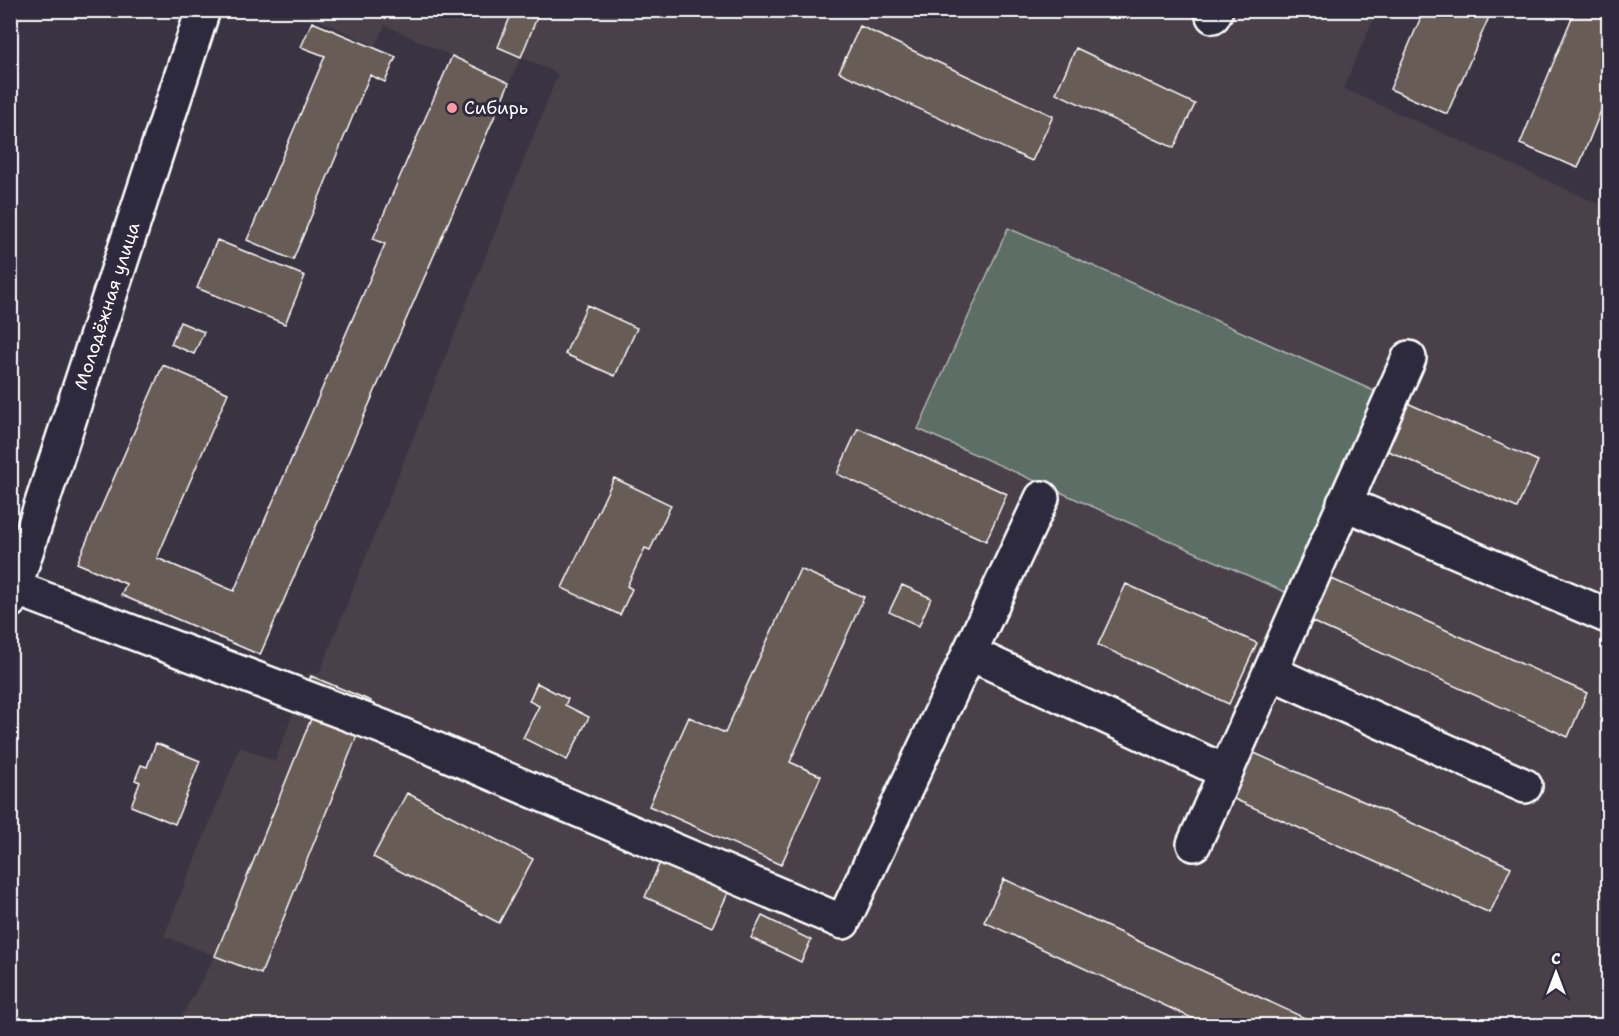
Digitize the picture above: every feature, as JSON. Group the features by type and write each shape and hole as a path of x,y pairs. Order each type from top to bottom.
{"street":[{"name":"Молодёжная улица","path":"13,595 203,10"},
{"path":"1194,843 1409,358"},
{"path":"13,595 383,727 843,922 1042,498"},
{"path":"1344,503 1605,615"},
{"path":"969,653 1226,772"},
{"path":"1270,672 1525,786"}],"shaded area":[{"path":"310,11 1377,11 1343,88 1608,208 1608,1025 177,1025 215,956 164,936 240,747 275,761 308,673 319,674 558,74 521,57 509,83 385,25 375,46 308,15"}],"green space":[{"path":"1008,228 1383,395 1294,596 918,429"}],"building":[{"path":"513,10 540,10 521,57 498,47"},
{"path":"1424,10 1492,10 1447,114 1390,89"},
{"path":"1575,10 1608,10 1608,93 1578,168 1520,144"},
{"path":"312,22 396,57 385,82 370,75 293,260 247,240 325,56 301,47"},
{"path":"860,26 1053,116 1032,161 839,72"},
{"path":"1076,48 1195,104 1174,148 1056,93"},
{"path":"452,56 509,83 260,655 121,595 126,584 77,563 163,365 228,393 157,558 234,591 385,244 373,239"},
{"path":"217,240 305,276 285,324 197,288"},
{"path":"587,305 637,328 615,376 565,354"},
{"path":"180,322 204,332 194,354 171,344"},
{"path":"1405,402 1538,461 1517,508 1384,449"},
{"path":"858,428 1007,494 986,541 837,474"},
{"path":"614,478 671,505 650,550 645,548 627,586 632,589 620,615 562,588"},
{"path":"800,569 864,597 790,762 821,776 781,865 649,806 689,717 725,733"},
{"path":"1325,576 1587,693 1568,737 1306,619"},
{"path":"1126,584 1257,643 1229,704 1098,645"},
{"path":"902,585 931,598 919,626 889,612"},
{"path":"311,676 371,701 261,974 215,956 311,719 296,713"},
{"path":"537,683 568,699 565,705 589,717 567,760 523,738 539,706 529,701"},
{"path":"156,743 200,761 175,824 131,806 140,782 135,780 141,765 147,767"},
{"path":"1252,752 1511,867 1490,913 1232,798"},
{"path":"407,793 533,859 499,923 373,857"},
{"path":"661,860 729,891 712,927 645,897"},
{"path":"1004,879 1322,1026 1209,1026 984,922"},
{"path":"762,916 811,940 801,962 751,938"}],"place":[{"name":"Сибирь","path":"452,108"}]}
